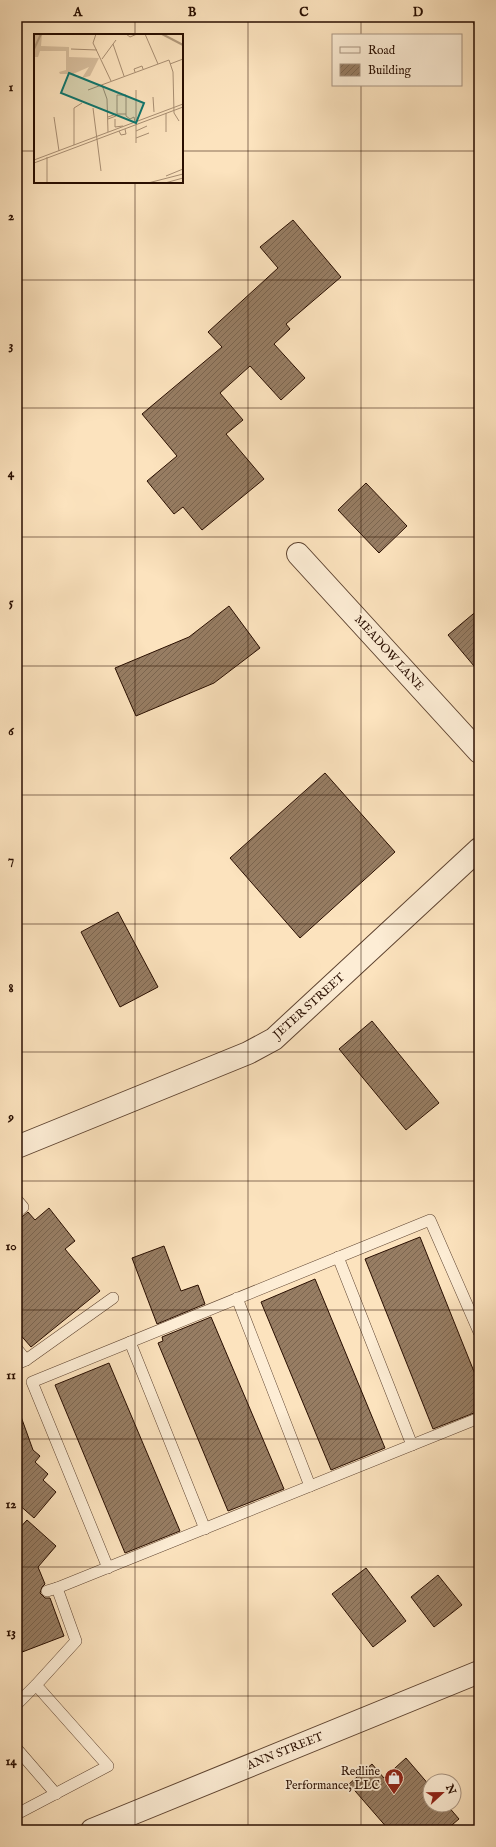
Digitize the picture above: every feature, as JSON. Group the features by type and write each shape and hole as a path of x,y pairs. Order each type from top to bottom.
{"street":[{"name":"MEADOW LANE","path":"298,554 479,752"},
{"name":"JETER STREET","path":"17,1147 248,1053 274,1039 479,849"},
{"name":"ANN STREET","path":"92,1830 479,1672"}],"lane":[{"path":"17,1200 23,1207 17,1212"},
{"path":"108,1568 32,1382 430,1220 479,1332"},
{"path":"338,1257 412,1445"},
{"path":"17,1349 22,1362 113,1298"},
{"path":"237,1298 310,1486"},
{"path":"130,1342 205,1529"},
{"path":"17,1704 36,1686 76,1641 52,1589 108,1568 479,1418"},
{"path":"17,1814 108,1766 36,1686"},
{"path":"17,1749 56,1794"}],"green space":[{"path":"471,17 479,17 479,37"}],"building":[{"path":"293,220 341,277 286,324 290,329 274,344 305,378 281,400 250,366 220,393 243,420 226,434 264,479 202,530 183,507 174,514 147,481 177,456 142,414 222,347 208,332 278,268 260,247"},
{"path":"366,483 407,526 379,553 338,510"},
{"path":"229,606 260,648 214,683 136,716 115,668 189,637"},
{"path":"479,609 479,672 448,635"},
{"path":"325,773 395,852 300,938 230,858"},
{"path":"118,912 158,987 120,1007 81,932"},
{"path":"372,1021 439,1103 406,1130 339,1049"},
{"path":"49,1208 75,1241 65,1249 100,1291 31,1347 17,1331 17,1221 28,1212 35,1220"},
{"path":"420,1237 479,1384 479,1411 433,1429 365,1259"},
{"path":"164,1246 181,1291 198,1285 205,1304 157,1324 132,1258"},
{"path":"315,1279 385,1448 331,1470 261,1302"},
{"path":"211,1317 284,1489 228,1511 158,1343 163,1341 162,1337"},
{"path":"109,1363 180,1531 125,1553 55,1385"},
{"path":"19,1411 33,1450 40,1456 35,1462 48,1474 43,1480 56,1492 34,1518 17,1503 17,1412"},
{"path":"27,1520 56,1546 38,1567 45,1584 40,1593 45,1598 50,1598 64,1636 17,1654 17,1531"},
{"path":"366,1568 406,1621 373,1647 332,1594"},
{"path":"438,1575 462,1605 434,1627 411,1597"},
{"name":"Redline Performance, LLC","path":"406,1758 422,1777 422,1813 454,1813 459,1819 446,1830 389,1830 349,1784 372,1764 384,1778"}],"place":[{"name":"Redline Performance, LLC","path":"394,1795"}]}
